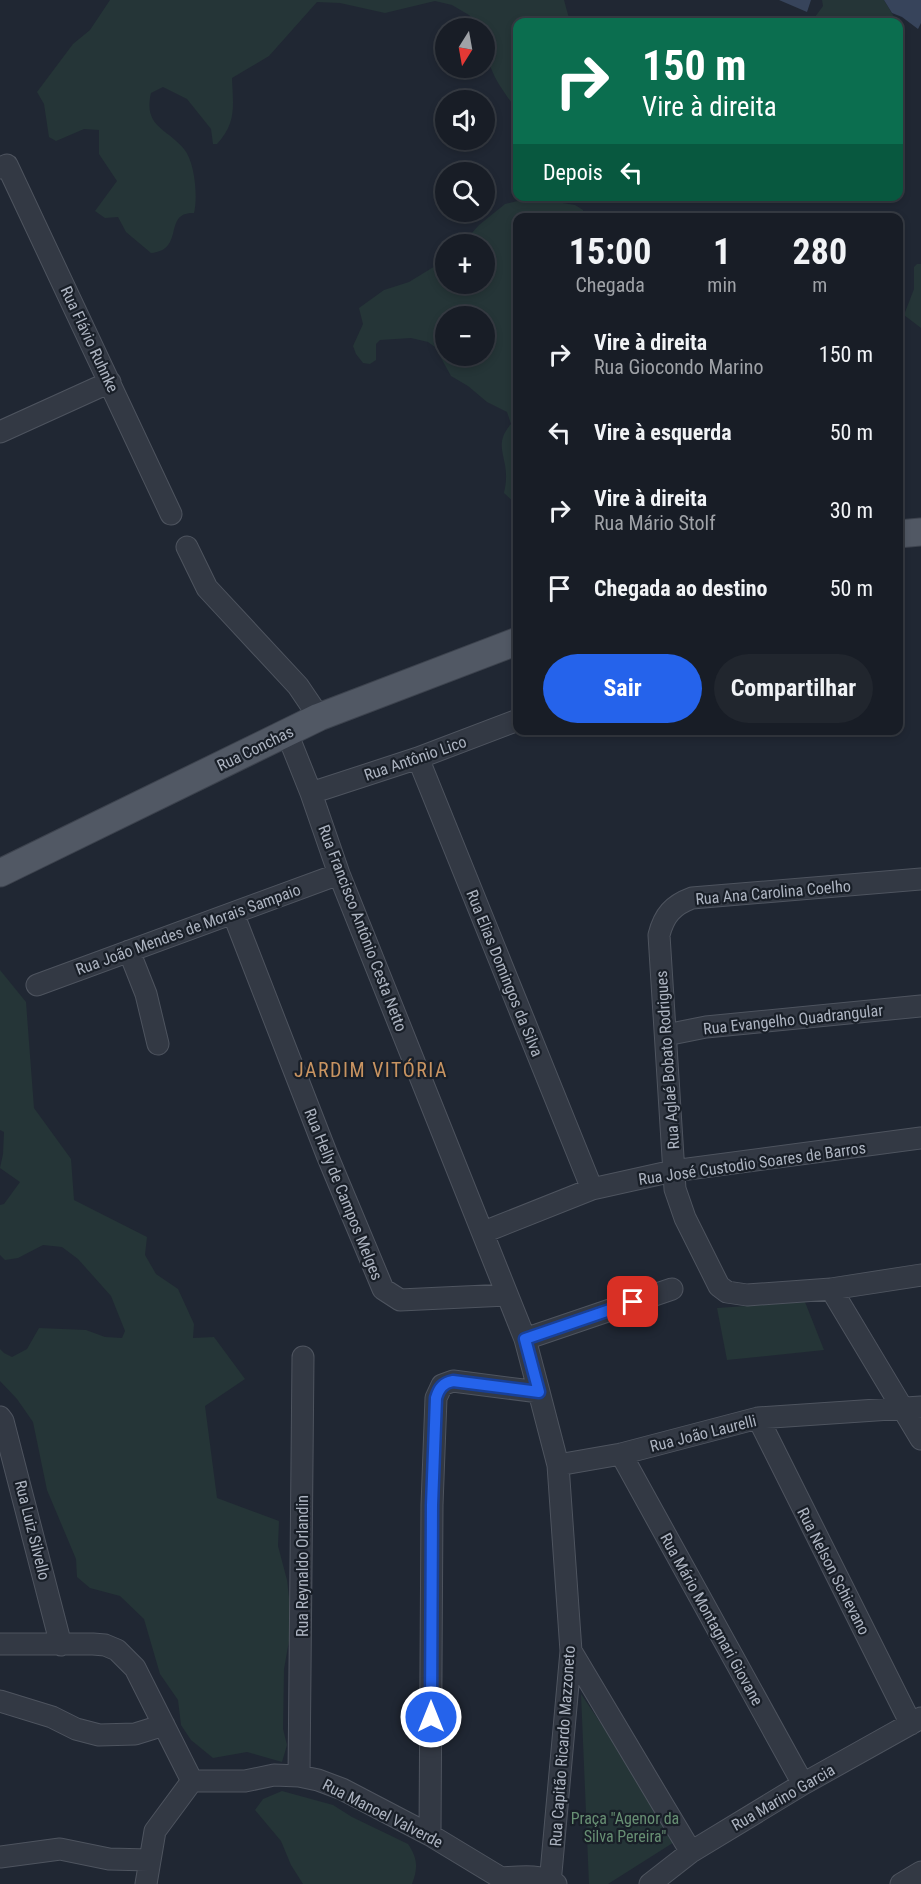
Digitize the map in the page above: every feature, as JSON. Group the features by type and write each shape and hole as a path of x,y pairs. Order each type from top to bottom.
{"main road":[{"path":"903,534 921,532"},
{"name":"Rua Conchas","path":"0,873 319,717 513,643"}],"street":[{"name":"Rua Flávio Ruhnke","path":"3,167 110,382 171,514"},
{"path":"0,432 110,382"},
{"path":"187,548 207,588 298,686 319,717"},
{"name":"Rua Antônio Lico","path":"312,793 418,758 513,722"},
{"name":"Rua Francisco Antônio Cesta Netto","path":"287,733 312,793 339,874 525,1339 539,1392"},
{"name":"Rua Elias Domingos da Silva","path":"418,758 592,1189"},
{"name":"Rua João Mendes de Morais Sampaio","path":"37,985 339,874"},
{"name":"Rua Ana Carolina Coelho","path":"659,948 662,922 674,907 692,898 921,879"},
{"name":"Rua Helly de Campos Melges","path":"233,913 327,1155 383,1289 400,1300 507,1295"},
{"name":"Rua Aglaé Bobato Rodrigues","path":"659,948 673,1171 679,1203 719,1286 735,1294 831,1289 921,1275"},
{"path":"129,951 146,994 158,1044"},
{"name":"Rua Evangelho Quadrangular","path":"666,1035 706,1027 921,1006"},
{"name":"Rua José Custodio Soares de Barros","path":"484,1232 592,1189 673,1171 921,1138"},
{"path":"525,1339 672,1289"},
{"path":"831,1289 911,1408 921,1439"},
{"name":"Rua Reynaldo Orlandin","path":"300,1776 303,1357"},
{"path":"430,1835 432,1505 436,1398 442,1385 453,1381 539,1392"},
{"name":"Rua Capitão Ricardo Mazzoneto","path":"539,1392 558,1465 571,1651 552,1883"},
{"name":"Rua João Laurelli","path":"558,1465 621,1454 758,1418 911,1408"},
{"name":"Rua Luiz Silvello","path":"0,1417 25,1496 61,1645"},
{"name":"Rua Nelson Schievano","path":"758,1418 916,1721"},
{"name":"Rua Mário Montagnari Giovane","path":"621,1454 803,1784"},
{"path":"0,1644 105,1646 122,1654 135,1668 192,1781 155,1831 146,1884"},
{"path":"571,1651 692,1852"},
{"path":"0,1701 99,1735 135,1734 164,1725"},
{"name":"Rua Marino Garcia","path":"650,1884 692,1852 803,1784 916,1721"},
{"name":"Rua Manoel Valverde","path":"192,1781 245,1781 274,1775 300,1776 318,1780 342,1789 430,1835 506,1881 529,1877 552,1883"},
{"path":"0,1857 60,1849 110,1859 149,1860"},
{"path":"901,1884 921,1872"}],"green space":[{"path":"110,0 564,0 569,18 513,18 513,105 495,77 495,18 472,18 452,5 435,1 385,13 340,3 317,2 269,56 232,78 231,121 217,144 213,144 211,129 187,99 163,87 151,93 149,104 153,120 184,149 191,162 196,198 194,213 184,214 179,218 168,245 162,250 151,253 126,232 118,217 105,218 95,211 117,181 99,154 99,130 84,129 56,141 49,137 44,104 37,92 73,44 90,30"},
{"path":"822,0 884,0 895,18 816,18 823,6"},
{"path":"518,201 550,201 575,205 583,210 583,213 513,213 513,501 504,493 506,470 502,444 511,424 507,412 487,402 468,386 451,376 445,366 495,366 495,306 435,306 435,347 428,342 411,338 380,340 376,344 376,360 370,364 363,363 353,346 363,324 359,308 384,290 409,282 435,266 435,294 495,294 495,234 471,234 483,222 495,222 495,212 505,204"},
{"path":"921,264 921,328 904,315 914,289 914,267"},
{"path":"0,970 26,1002 34,1108 71,1159 74,1200 147,1237 145,1255 156,1274 178,1289 194,1324 193,1338 214,1337 245,1379 205,1406 217,1498 279,1521 278,1546 287,1580 292,1624 284,1669 283,1729 287,1745 282,1762 247,1752 213,1758 191,1740 181,1725 178,1700 160,1674 144,1619 120,1596 90,1588 77,1577 76,1559 47,1490 33,1422 17,1399 0,1381 0,1349 12,1357 27,1349 39,1328 86,1330 105,1337 122,1338 125,1331 111,1296 78,1259 62,1247 43,1245 18,1258 5,1260 0,1255 0,1205 4,1204 20,1182 0,1168 4,1132 0,1130"},
{"path":"805,1302 824,1350 727,1360 717,1308"},
{"name":"Praça \"Agenor da Silva Pereira\"","path":"581,1694 679,1839 608,1884 589,1884"},
{"path":"282,1791 333,1805 352,1817 408,1844 414,1854 416,1864 412,1884 303,1884 291,1865 281,1841 255,1810 263,1799"}],"water":[{"path":"779,0 811,0 807,12"},
{"path":"884,0 921,0 921,23 918,29 902,17 892,13"}],"district":[{"name":"JARDIM VITÓRIA","path":"371,1070"}],"route":[{"path":"431,1717 432,1505 438,1390 442,1385 453,1381 539,1392 525,1339 633,1302"}]}
